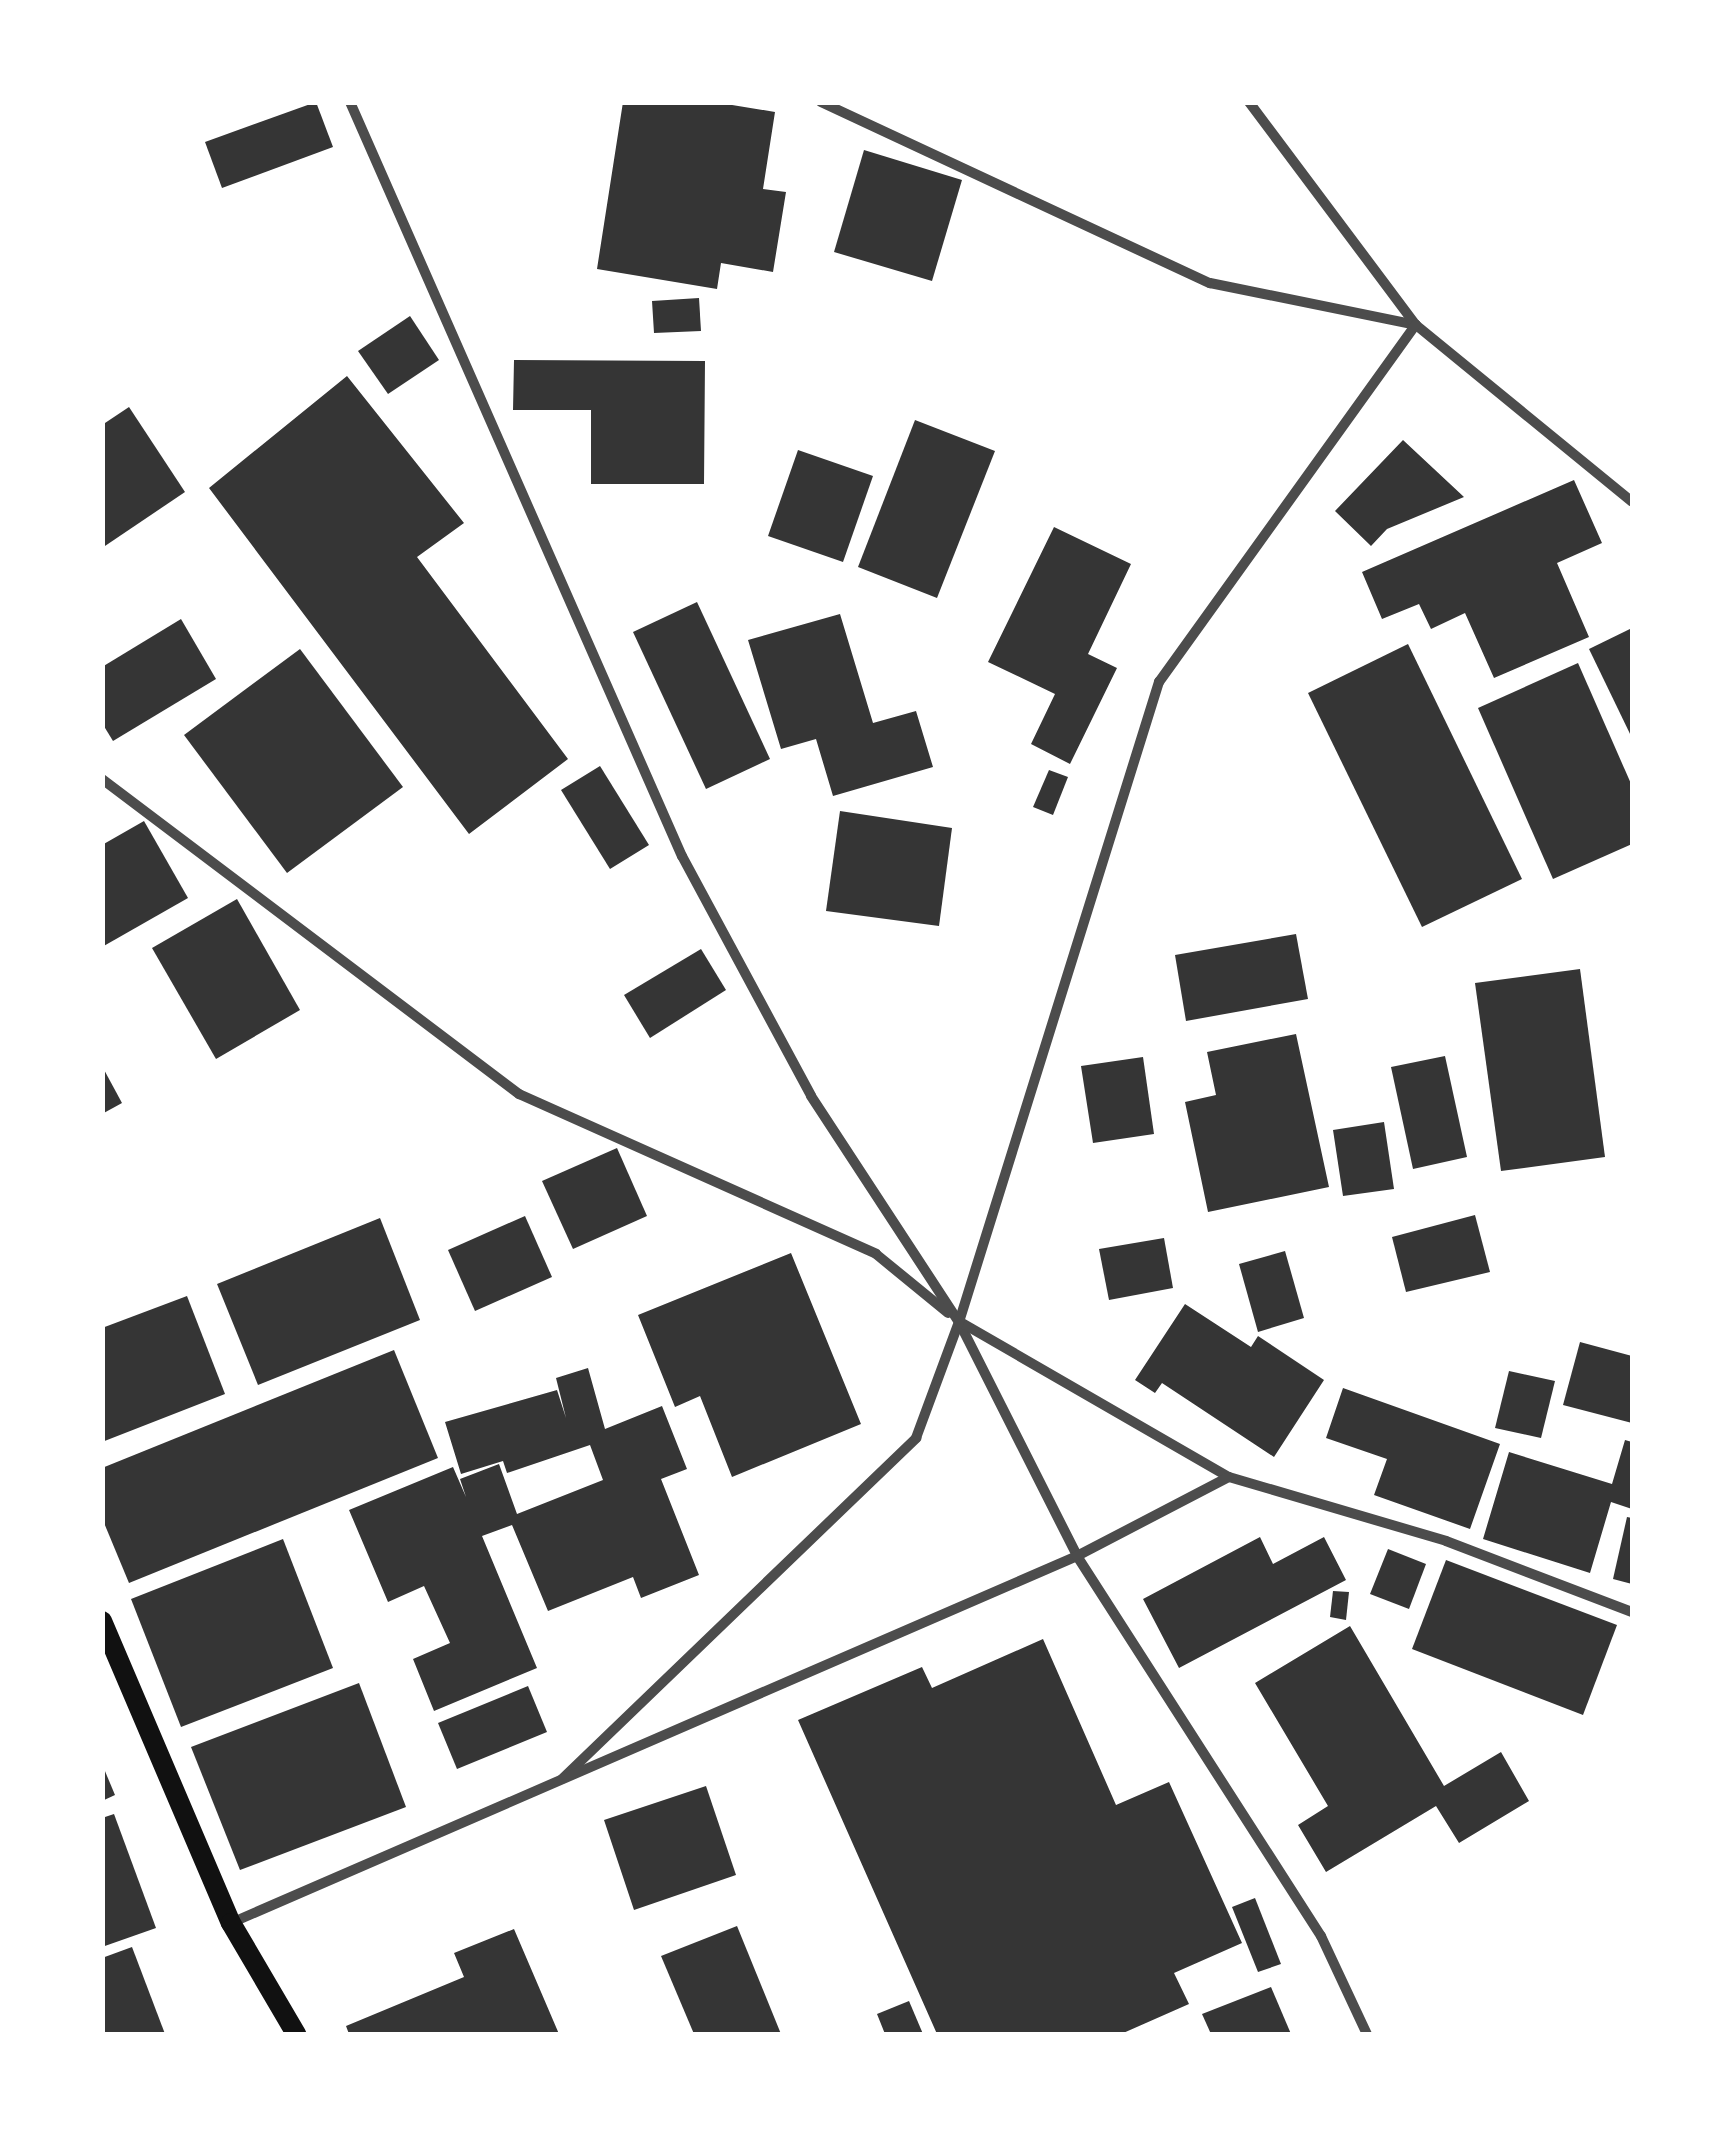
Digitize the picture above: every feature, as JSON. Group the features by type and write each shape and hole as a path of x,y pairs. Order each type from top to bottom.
{"main road":[{"path":"102,1621 231,1923 296,2034"}],"street":[{"path":"350,102 682,856 811,1096 959,1322 1077,1556 1321,1936 1367,2034"},
{"path":"821,102 1210,283 1416,325"},
{"path":"1249,102 1416,325 1632,502"},
{"path":"562,1779 916,1438 959,1322 1159,682 1416,325"},
{"path":"102,779 519,1094 876,1254 959,1322 1228,1477 1446,1542 1632,1612"},
{"path":"231,1923 1077,1556 1228,1477"}],"building":[{"path":"316,102 333,147 222,188 205,142"},
{"path":"623,102 714,102 775,112 763,189 786,192 773,272 721,263 717,289 597,269"},
{"path":"864,150 962,180 932,281 834,252"},
{"path":"699,298 701,331 654,333 652,301"},
{"path":"410,316 439,360 388,394 358,351"},
{"path":"514,360 705,361 704,484 591,484 591,410 513,410"},
{"path":"347,376 464,523 417,557 568,759 469,834 209,488"},
{"path":"129,407 185,492 102,548 102,425"},
{"path":"915,420 995,451 937,598 858,567"},
{"path":"1403,440 1464,497 1387,529 1371,546 1335,511"},
{"path":"798,450 873,476 843,562 768,536"},
{"path":"1574,480 1602,543 1557,563 1589,637 1494,678 1465,613 1431,629 1419,604 1382,619 1362,572"},
{"path":"1054,527 1131,564 1088,654 1117,668 1070,764 1031,744 1055,694 988,662"},
{"path":"697,602 770,759 706,789 633,632"},
{"path":"840,614 873,723 916,711 933,767 833,796 816,739 781,749 748,640"},
{"path":"181,619 216,679 113,741 102,723 102,667"},
{"path":"1632,628 1632,738 1589,649"},
{"path":"1408,644 1522,879 1422,927 1308,693"},
{"path":"300,649 403,787 287,873 184,735"},
{"path":"1578,663 1632,786 1632,844 1553,879 1478,708"},
{"path":"600,766 649,845 610,869 561,790"},
{"path":"1049,770 1068,777 1053,815 1033,807"},
{"path":"840,811 952,828 939,926 826,911"},
{"path":"144,821 188,898 102,947 102,845"},
{"path":"237,899 300,1010 216,1059 152,948"},
{"path":"1296,934 1308,999 1186,1021 1175,955"},
{"path":"701,949 726,990 650,1038 624,995"},
{"path":"1580,969 1605,1157 1501,1171 1475,983"},
{"path":"1296,1034 1329,1187 1208,1212 1185,1102 1216,1095 1207,1052"},
{"path":"1445,1056 1467,1157 1413,1169 1391,1067"},
{"path":"1143,1057 1154,1134 1093,1143 1081,1066"},
{"path":"102,1066 122,1103 102,1114"},
{"path":"1384,1122 1394,1189 1343,1196 1333,1130"},
{"path":"617,1148 647,1216 573,1249 542,1181"},
{"path":"1475,1215 1490,1272 1406,1292 1392,1237"},
{"path":"525,1216 552,1277 475,1311 448,1250"},
{"path":"380,1218 420,1320 258,1385 217,1284"},
{"path":"1164,1238 1173,1288 1109,1300 1099,1249"},
{"path":"1285,1251 1304,1318 1258,1332 1239,1264"},
{"path":"791,1253 861,1424 732,1477 700,1396 675,1407 638,1315"},
{"path":"187,1296 225,1394 102,1442 102,1328"},
{"path":"1185,1304 1251,1347 1258,1336 1324,1380 1274,1457 1162,1383 1155,1393 1135,1380"},
{"path":"1580,1342 1632,1356 1632,1423 1563,1405"},
{"path":"394,1350 438,1458 129,1583 102,1518 102,1468"},
{"path":"588,1368 605,1429 662,1406 687,1469 661,1479 699,1575 641,1598 633,1577 548,1611 512,1525 482,1536 537,1668 434,1711 413,1659 450,1643 424,1586 388,1602 349,1510 453,1467 466,1497 460,1479 499,1464 517,1514 603,1480 590,1445 507,1473 503,1461 461,1474 445,1422 557,1390 566,1418 556,1378"},
{"path":"1509,1371 1555,1381 1541,1438 1495,1428"},
{"path":"1343,1388 1500,1444 1470,1529 1374,1495 1387,1459 1326,1438"},
{"path":"1625,1440 1632,1442 1632,1509 1611,1502 1590,1573 1483,1539 1509,1452 1612,1484"},
{"path":"1627,1517 1632,1518 1632,1584 1613,1579"},
{"path":"1260,1537 1273,1564 1324,1537 1346,1580 1179,1668 1143,1599"},
{"path":"283,1539 333,1668 181,1727 131,1599"},
{"path":"1388,1549 1426,1564 1409,1609 1370,1594"},
{"path":"1446,1560 1617,1625 1583,1715 1412,1649"},
{"path":"1333,1591 1349,1592 1346,1620 1330,1617"},
{"path":"1350,1626 1444,1786 1501,1752 1529,1801 1459,1843 1436,1806 1326,1872 1298,1825 1328,1806 1255,1683"},
{"path":"1043,1639 1116,1805 1169,1782 1242,1943 1174,1973 1189,2004 1121,2034 937,2034 798,1720 922,1667 932,1688"},
{"path":"359,1683 406,1807 240,1870 191,1747"},
{"path":"528,1686 547,1732 457,1769 438,1723"},
{"path":"102,1764 115,1795 102,1801"},
{"path":"706,1786 736,1875 634,1910 604,1820"},
{"path":"114,1814 156,1928 102,1947 102,1818"},
{"path":"1255,1898 1281,1964 1258,1972 1232,1907"},
{"path":"737,1926 781,2034 694,2034 661,1956"},
{"path":"514,1929 559,2034 349,2034 346,2026 464,1977 454,1953"},
{"path":"132,1947 165,2034 102,2034 102,1958"},
{"path":"1271,1987 1291,2034 1211,2034 1202,2014"},
{"path":"909,2001 923,2034 885,2034 877,2014"}]}
